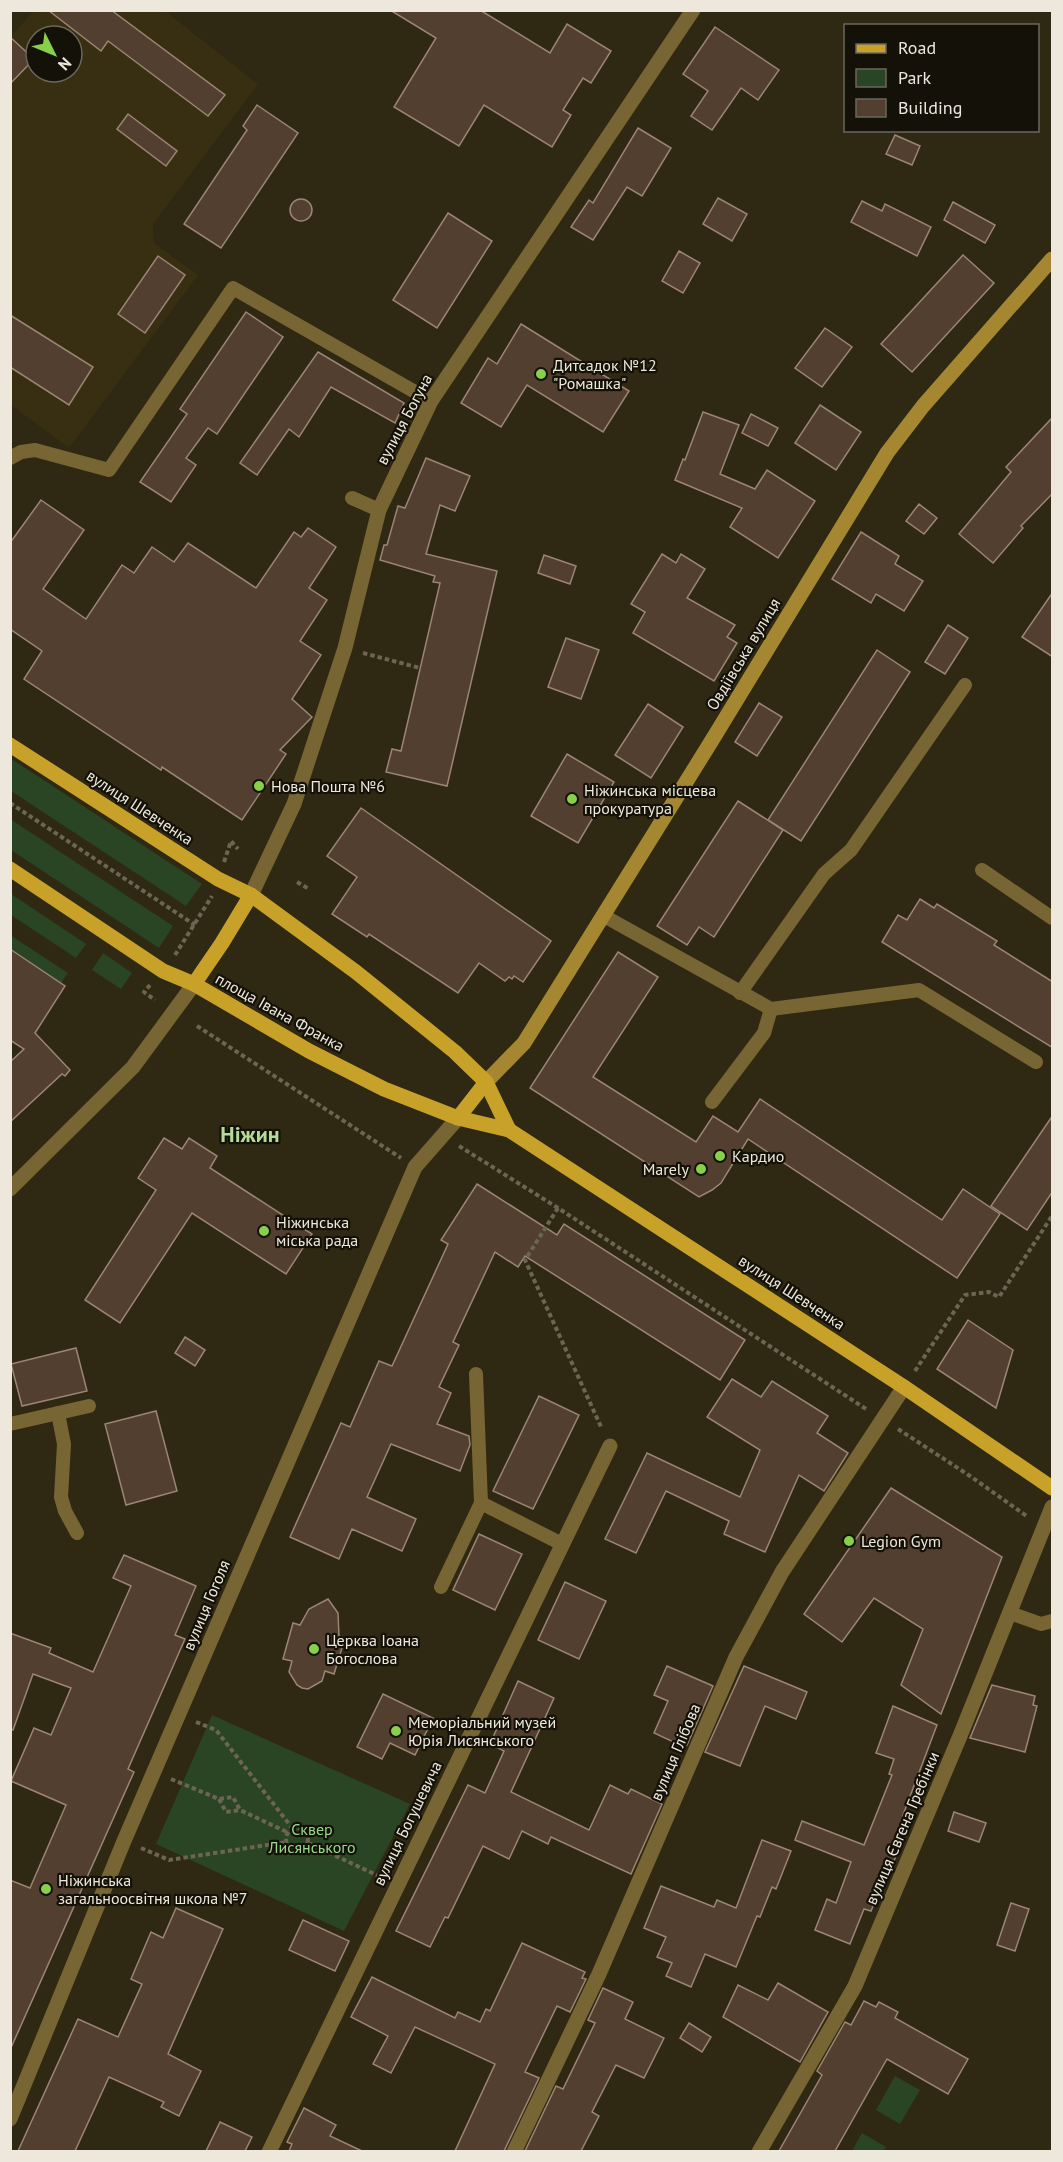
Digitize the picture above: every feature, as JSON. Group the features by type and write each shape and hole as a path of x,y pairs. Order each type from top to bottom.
{"main road":[{"name":"Овдіївська вулиця","path":"486,1082 524,1042 604,916 888,453 923,406 1053,260"},
{"name":"вулиця Шевченка","path":"10,745 218,879 251,895"},
{"path":"10,869 163,970 194,984"},
{"name":"площа Івана Франка","path":"251,895 194,984 309,1051 384,1089 458,1118 509,1130"},
{"path":"251,895 356,972 455,1052 486,1082 509,1130"},
{"path":"458,1118 486,1082"},
{"name":"вулиця Шевченка","path":"509,1130 904,1387 1053,1488"}],"street":[{"name":"вулиця Богуна","path":"251,895 294,804 345,648 379,510 431,401 693,10"},
{"path":"10,1189 133,1067 194,984"},
{"name":"вулиця Гоголя","path":"10,2119 178,1714 415,1167 458,1118"},
{"name":"вулиця Глібова","path":"514,2151 599,1974 736,1657 782,1572 904,1387"},
{"name":"вулиця Богушевича","path":"269,2151 610,1446"},
{"name":"вулиця Євгена Гребінки","path":"759,2151 855,1986 1053,1507"}],"lane":[{"path":"10,458 21,452 35,450 109,470 232,288 431,401"},
{"path":"352,498 379,510"},
{"path":"740,993 825,874 851,850 965,685"},
{"path":"982,870 1053,918"},
{"path":"604,916 771,1009 919,990 1036,1062"},
{"path":"712,1102 764,1033 771,1009"},
{"path":"441,1587 481,1503 476,1374"},
{"path":"10,1424 88,1406"},
{"path":"58,1413 64,1444 61,1497 65,1511 77,1533"},
{"path":"481,1503 562,1544"},
{"path":"1010,1613 1041,1624 1053,1621"}],"path":[{"path":"345,648 420,668"},
{"path":"10,803 195,925"},
{"path":"224,862 231,841 238,849"},
{"path":"297,882 309,889"},
{"path":"174,956 213,895"},
{"path":"154,980 144,992 155,1000"},
{"path":"197,1026 415,1167"},
{"path":"443,1137 558,1208 970,1476 1043,1528"},
{"path":"558,1208 525,1260 610,1446"},
{"path":"904,1387 965,1295 989,1292 999,1297 1053,1216"},
{"path":"178,1714 216,1730 293,1829"},
{"path":"154,1771 219,1799 233,1797 240,1810"},
{"path":"219,1799 226,1812 240,1810 288,1833"},
{"path":"293,1829 303,1829 307,1833 308,1843 305,1847 295,1850 287,1842 288,1833 293,1829"},
{"path":"124,1841 169,1860 287,1842"},
{"path":"308,1843 397,1885"}],"shaded area":[{"path":"34,11 165,11 258,84 153,224 154,243 198,275 69,448 11,405 11,36"}],"green space":[{"path":"10,758 202,884 186,906 11,791"},
{"path":"10,819 173,926 159,948 11,850"},
{"path":"11,894 86,944 76,958 11,915"},
{"path":"10,935 68,973 61,983 11,949"},
{"path":"103,953 132,973 121,989 92,970"},
{"name":"Сквер Лисянського","path":"212,1715 410,1804 344,1931 156,1844"},
{"path":"895,2076 920,2090 900,2124 876,2110"},
{"path":"862,2133 886,2147 884,2151 852,2151"}],"building":[{"path":"48,10 111,10 225,95 208,116 108,41 101,51 84,38 84,24 66,24"},
{"path":"390,10 480,10 550,53 567,24 611,51 591,83 583,78 563,110 571,115 552,147 484,105 459,146 394,107 436,38"},
{"path":"715,27 779,70 758,100 741,88 712,130 691,116 708,91 683,74"},
{"path":"10,37 24,50 24,69 10,84"},
{"path":"257,105 298,133 221,248 184,224 247,130 243,126"},
{"path":"128,114 177,151 166,166 117,129"},
{"path":"638,128 671,148 642,196 627,187 593,240 571,227 589,200 593,203"},
{"path":"895,135 920,146 912,165 886,154"},
{"path":"718,198 747,214 732,241 703,224"},
{"path":"297,199 305,199 312,206 312,214 305,221 297,221 290,214 290,206"},
{"path":"862,201 882,211 885,204 931,227 917,256 851,222"},
{"path":"953,202 995,225 985,243 944,220"},
{"path":"448,213 492,241 437,328 393,300"},
{"path":"679,251 700,263 683,293 662,281"},
{"path":"963,255 994,283 912,372 881,344"},
{"path":"158,256 185,275 145,333 118,314"},
{"path":"246,312 283,337 217,434 208,428 186,458 196,465 171,502 140,482 187,414 180,409"},
{"path":"10,315 93,367 69,405 10,367"},
{"name":"Дитсадок №12 \"Ромашка\"","path":"521,324 629,391 603,432 527,385 501,427 461,403 488,358 497,364"},
{"path":"825,328 852,347 822,387 795,368"},
{"path":"318,352 404,403 395,423 331,387 299,437 289,429 257,475 240,463"},
{"path":"820,405 861,432 836,470 795,443"},
{"path":"703,412 739,425 720,474 755,489 767,470 815,501 778,558 730,527 742,508 675,480"},
{"path":"751,414 778,428 768,446 742,433"},
{"path":"1053,417 1053,493 1021,526 1023,528 993,563 959,534 1011,472 1006,467"},
{"path":"426,458 470,476 455,511 440,505 426,554 497,571 447,786 386,772 392,749 401,751 440,583 433,582 435,576 380,560 384,545 387,545 398,506 405,508"},
{"path":"41,500 84,530 43,589 86,619 122,565 134,573 152,547 174,562 188,543 256,588 294,532 301,537 308,528 336,547 309,588 327,600 300,641 321,655 292,699 312,717 280,750 286,754 242,820 162,767 161,770 24,679 42,651 10,629 10,543"},
{"path":"919,504 937,518 924,534 906,521"},
{"path":"861,532 899,556 895,564 923,581 904,611 876,594 871,603 832,579"},
{"path":"662,554 676,563 681,554 705,569 687,598 735,625 727,637 737,643 714,681 633,633 645,612 631,604"},
{"path":"544,555 576,566 570,584 538,573"},
{"path":"1053,592 1053,657 1022,637"},
{"path":"948,625 968,638 945,674 925,662"},
{"path":"566,638 599,650 581,699 548,687"},
{"path":"877,650 910,672 801,841 768,820"},
{"path":"759,703 782,717 757,756 735,742"},
{"path":"648,704 683,727 651,778 615,755"},
{"name":"Ніжинська місцева прокуратура","path":"567,754 614,782 578,843 531,816"},
{"path":"738,801 783,830 714,937 699,927 687,945 657,926"},
{"path":"361,808 551,941 523,982 514,976 505,981 479,963 458,993 369,934 367,937 332,914 357,877 327,856"},
{"path":"920,899 934,908 937,904 997,941 994,945 1053,982 1053,1048 882,942 898,915 907,920"},
{"path":"10,949 65,986 35,1033 70,1070 65,1076 62,1074 10,1122 10,1062 24,1049 10,1040"},
{"path":"618,952 658,977 593,1077 696,1142 713,1116 738,1132 760,1099 942,1220 963,1189 1000,1214 957,1278 748,1139 721,1183 699,1197 530,1088"},
{"path":"1053,1115 1053,1191 1027,1230 991,1206"},
{"name":"Ніжинська міська рада","path":"164,1138 182,1149 189,1138 217,1156 210,1168 312,1234 286,1274 192,1213 120,1323 85,1300 156,1190 138,1178"},
{"path":"477,1184 557,1235 564,1224 745,1340 720,1380 525,1256 518,1267 495,1252 453,1342 459,1345 439,1387 451,1393 437,1424 469,1436 470,1445 460,1471 391,1444 367,1497 416,1519 402,1551 352,1529 339,1559 290,1537 341,1423 350,1427 379,1361 392,1366 448,1244 441,1240"},
{"path":"968,1320 1013,1350 996,1408 937,1369"},
{"path":"185,1337 205,1350 195,1366 175,1353"},
{"path":"76,1348 87,1391 22,1406 11,1364"},
{"path":"732,1379 761,1397 772,1381 828,1416 817,1433 848,1453 824,1491 799,1475 765,1552 724,1534 729,1521 666,1491 636,1553 605,1539 647,1453 740,1497 760,1450 707,1417"},
{"path":"539,1396 579,1415 533,1509 493,1491"},
{"path":"156,1411 177,1491 126,1505 105,1424"},
{"path":"891,1488 1002,1557 941,1714 901,1685 923,1629 874,1598 842,1642 804,1614"},
{"path":"479,1534 522,1554 495,1610 453,1590"},
{"path":"124,1555 196,1586 175,1635 185,1639 128,1769 134,1772 10,2050 10,1880 30,1888 66,1805 11,1781 34,1728 51,1735 71,1688 33,1674 13,1730 10,1729 10,1633 51,1648 49,1653 93,1672 131,1586 113,1578"},
{"path":"565,1582 606,1601 579,1659 538,1640"},
{"name":"Церква Іоана Богослова","path":"328,1599 338,1613 339,1636 345,1638 334,1674 325,1671 322,1681 308,1689 302,1688 297,1685 289,1672 292,1661 283,1659 293,1623 300,1625 309,1609"},
{"path":"667,1666 713,1686 687,1745 683,1743 682,1746 654,1733 668,1701 654,1695"},
{"path":"744,1666 807,1692 796,1719 765,1706 740,1766 705,1752"},
{"path":"518,1681 554,1698 511,1792 589,1830 610,1785 628,1794 631,1789 662,1804 631,1874 551,1837 548,1844 522,1831 509,1859 483,1846 448,1918 445,1917 430,1947 396,1931 468,1785 485,1793 504,1751 490,1744"},
{"path":"992,1685 1035,1696 1033,1705 1037,1706 1025,1752 970,1738"},
{"name":"Меморіальний музей Юрія Лисянського","path":"383,1694 433,1718 415,1755 390,1743 382,1759 357,1747"},
{"path":"893,1706 937,1725 903,1815 911,1818 894,1861 892,1860 871,1911 864,1909 850,1944 815,1930 827,1899 836,1903 851,1862 795,1840 802,1821 864,1845 892,1775 889,1774 894,1759 876,1753"},
{"path":"954,1812 986,1823 979,1842 948,1831"},
{"path":"762,1840 791,1851 776,1889 772,1887 760,1917 757,1916 736,1967 705,1954 691,1987 666,1976 672,1963 657,1957 666,1937 644,1928 661,1886 714,1907 717,1900 736,1908"},
{"path":"1011,1903 1029,1909 1015,1951 997,1945"},
{"path":"176,1908 223,1929 168,2054 201,2071 179,2116 161,2107 164,2102 109,2077 75,2151 18,2151 78,2019 118,2037 142,1984 131,1979 151,1932 163,1938"},
{"path":"303,1920 349,1941 335,1971 289,1950"},
{"path":"522,1943 585,1972 582,1978 586,1979 570,2012 557,2006 525,2072 539,2078 504,2151 455,2151 495,2064 415,2027 391,2073 373,2064 388,2036 351,2017 372,1977 455,2018 458,2012 480,2022 486,2009 490,2011"},
{"path":"778,1983 828,2012 800,2062 723,2017 738,1985 768,2000"},
{"path":"603,1988 633,2002 625,2019 664,2038 644,2078 616,2065 592,2112 599,2116 581,2151 525,2151 556,2086 563,2089 595,2023 588,2020"},
{"path":"864,2001 876,2007 879,2002 898,2012 895,2018 968,2059 948,2094 887,2059 835,2151 779,2151 822,2075 817,2071 845,2022 851,2025"},
{"path":"689,2023 711,2037 702,2052 680,2038"},
{"path":"304,2108 336,2125 330,2136 362,2151 289,2151 292,2144 287,2142"},
{"path":"220,2122 252,2137 245,2151 206,2151"}],"place":[{"name":"Дитсадок №12 \"Ромашка\"","path":"541,374"},
{"name":"Нова Пошта №6","path":"259,786"},
{"name":"Ніжинська місцева прокуратура","path":"572,799"},
{"name":"Кардио","path":"720,1156"},
{"name":"Marely","path":"701,1169"},
{"name":"Ніжинська міська рада","path":"264,1231"},
{"name":"Legion Gym","path":"849,1541"},
{"name":"Церква Іоана Богослова","path":"314,1649"},
{"name":"Меморіальний музей Юрія Лисянського","path":"396,1731"},
{"name":"Ніжинська загальноосвітня школа №7","path":"46,1889"}],"district":[{"name":"Ніжин","path":"250,1134"}]}
